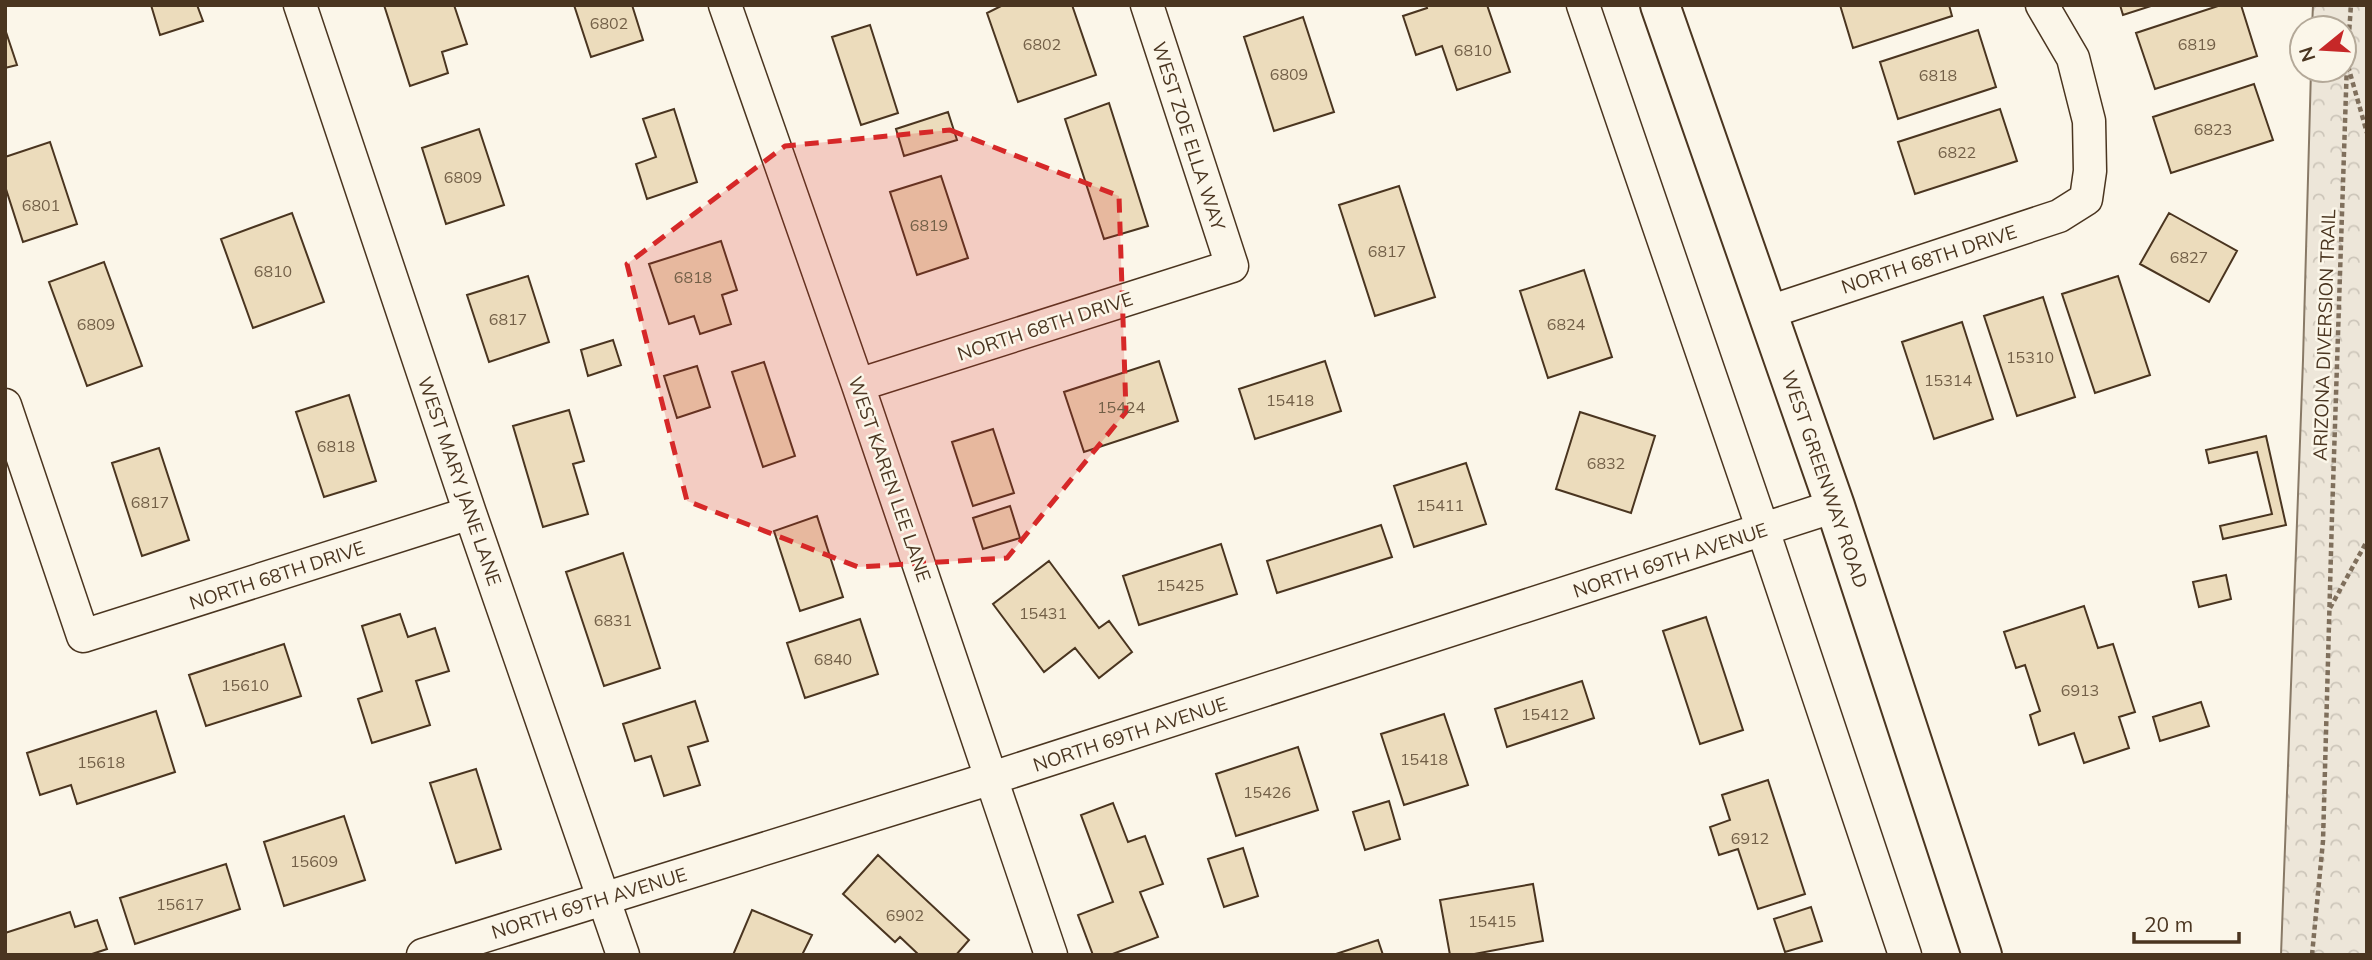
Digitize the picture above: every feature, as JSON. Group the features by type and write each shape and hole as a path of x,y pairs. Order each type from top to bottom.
{"street":[{"name":"WEST MARY JANE LANE","path":"300,5 470,513 623,955"},
{"name":"WEST KAREN LEE LANE","path":"725,5 858,385 1051,955"},
{"name":"WEST ZOE ELLA WAY","path":"1147,5 1232,266"},
{"path":"1584,5 1905,955"},
{"name":"WEST GREENWAY ROAD","path":"1660,5 1835,506 1982,955"},
{"name":"NORTH 68TH DRIVE","path":"1769,312 2059,216 2086,199 2091,171 2090,121 2073,58 2042,5"},
{"name":"NORTH 68TH DRIVE","path":"858,385 1232,266"},
{"name":"NORTH 68TH DRIVE","path":"5,405 83,636 470,513"},
{"name":"NORTH 69TH AVENUE","path":"423,955 992,778 1835,506"}],"path":[{"name":"ARIZONA DIVERSION TRAIL","path":"2312,955 2323,841 2346,84"},
{"name":"ARIZONA DIVERSION TRAIL","path":"2353,84 2367,134"},
{"name":"ARIZONA DIVERSION TRAIL","path":"2329,610 2367,541"}],"highlighted area":[{"path":"950,130 1119,196 1126,412 1007,558 858,567 687,501 627,264 785,146"}],"green space":[{"path":"2313,5 2367,5 2367,955 2281,955 2311,84 2358,84 2358,14 2313,14"}],"building":[{"path":"151,5 197,5 203,21 160,35"},
{"path":"384,5 454,5 467,44 442,52 448,73 410,86"},
{"path":"574,5 632,5 643,40 591,57"},
{"path":"1003,5 1072,5 1096,75 1018,102 987,13"},
{"path":"1426,5 1487,5 1510,72 1457,90 1442,46 1416,55 1403,16 1427,8"},
{"path":"1840,5 1949,5 1952,16 1853,48"},
{"path":"2120,5 2154,5 2123,15"},
{"path":"2221,5 2241,5 2257,56 2155,89 2136,33"},
{"path":"1303,17 1334,112 1274,131 1244,37"},
{"path":"870,25 898,113 861,125 832,37"},
{"path":"5,29 17,65 5,68"},
{"path":"1978,30 1996,87 1898,119 1880,62"},
{"path":"2254,84 2273,140 2171,173 2153,117"},
{"path":"1109,103 1148,226 1104,239 1065,119"},
{"path":"674,109 697,182 647,199 636,164 656,157 643,119"},
{"path":"2000,109 2017,161 1915,194 1898,142"},
{"path":"948,112 957,140 904,156 896,129"},
{"path":"479,129 504,205 446,224 422,148"},
{"path":"50,142 77,224 23,242 5,186 5,157"},
{"path":"941,176 968,258 917,275 890,192"},
{"path":"1399,186 1435,297 1375,316 1339,205"},
{"path":"292,213 324,302 253,328 221,239"},
{"path":"2169,213 2237,251 2209,302 2140,264"},
{"path":"721,241 737,290 722,295 731,324 700,334 694,316 669,324 649,264"},
{"path":"104,262 142,366 87,386 49,282"},
{"path":"1584,270 1612,357 1548,378 1520,291"},
{"path":"528,276 549,342 489,362 467,295"},
{"path":"2118,276 2150,375 2095,393 2062,294"},
{"path":"2043,297 2075,397 2017,416 1984,316"},
{"path":"1962,322 1993,419 1934,439 1902,342"},
{"path":"613,340 621,365 588,376 581,350"},
{"path":"1159,361 1178,421 1084,452 1064,392"},
{"path":"1325,361 1341,411 1255,439 1239,389"},
{"path":"764,362 795,456 763,467 732,372"},
{"path":"697,366 710,407 677,418 664,376"},
{"path":"349,395 376,481 324,497 296,412"},
{"path":"569,410 584,461 573,464 588,514 543,527 513,426"},
{"path":"1580,412 1655,436 1631,513 1556,489"},
{"path":"993,429 1014,493 973,506 952,442"},
{"path":"2266,436 2286,525 2223,539 2220,526 2272,514 2257,452 2209,463 2206,450"},
{"path":"159,448 189,540 142,556 112,463"},
{"path":"1466,463 1486,524 1414,547 1394,486"},
{"path":"1010,506 1020,538 983,549 973,518"},
{"path":"817,516 843,597 800,611 774,531"},
{"path":"1381,525 1392,557 1277,593 1267,561"},
{"path":"1221,544 1237,594 1139,625 1123,576"},
{"path":"623,553 660,668 604,686 566,572"},
{"path":"1049,561 1099,628 1109,621 1132,652 1099,678 1075,648 1044,672 993,604"},
{"path":"2226,575 2231,599 2199,607 2193,582"},
{"path":"2084,606 2098,648 2113,644 2135,712 2119,717 2129,748 2084,763 2074,733 2039,745 2030,715 2040,711 2025,665 2016,668 2004,632"},
{"path":"400,614 408,637 435,628 449,671 416,681 430,725 372,743 358,699 382,691 362,626"},
{"path":"1706,617 1743,730 1700,744 1663,631"},
{"path":"860,619 878,674 805,698 787,643"},
{"path":"284,644 301,696 206,726 189,675"},
{"path":"1582,681 1594,718 1507,747 1495,709"},
{"path":"695,701 708,741 688,747 700,785 664,796 651,756 635,761 623,724"},
{"path":"2201,702 2209,726 2160,741 2153,717"},
{"path":"156,711 175,772 77,804 71,785 40,795 27,753"},
{"path":"1444,714 1468,785 1404,805 1381,734"},
{"path":"1298,747 1318,810 1236,836 1216,774"},
{"path":"476,769 501,849 456,863 430,783"},
{"path":"1768,780 1805,894 1758,909 1738,849 1719,855 1710,827 1730,820 1722,795"},
{"path":"1389,801 1400,839 1365,850 1353,812"},
{"path":"1113,803 1128,842 1145,836 1163,884 1140,892 1158,937 1110,955 1093,955 1078,915 1113,902 1081,815"},
{"path":"344,816 365,880 284,906 264,842"},
{"path":"1243,848 1258,896 1224,907 1208,859"},
{"path":"878,855 969,940 956,955 919,955 900,937 895,942 843,894"},
{"path":"226,864 240,909 135,944 120,898"},
{"path":"1533,884 1543,941 1469,955 1450,955 1440,900"},
{"path":"1811,907 1822,941 1785,952 1774,919"},
{"path":"752,910 812,935 802,955 733,955"},
{"path":"70,912 75,927 97,920 107,949 89,955 5,955 5,933"},
{"path":"1378,940 1383,955 1333,955"}]}
